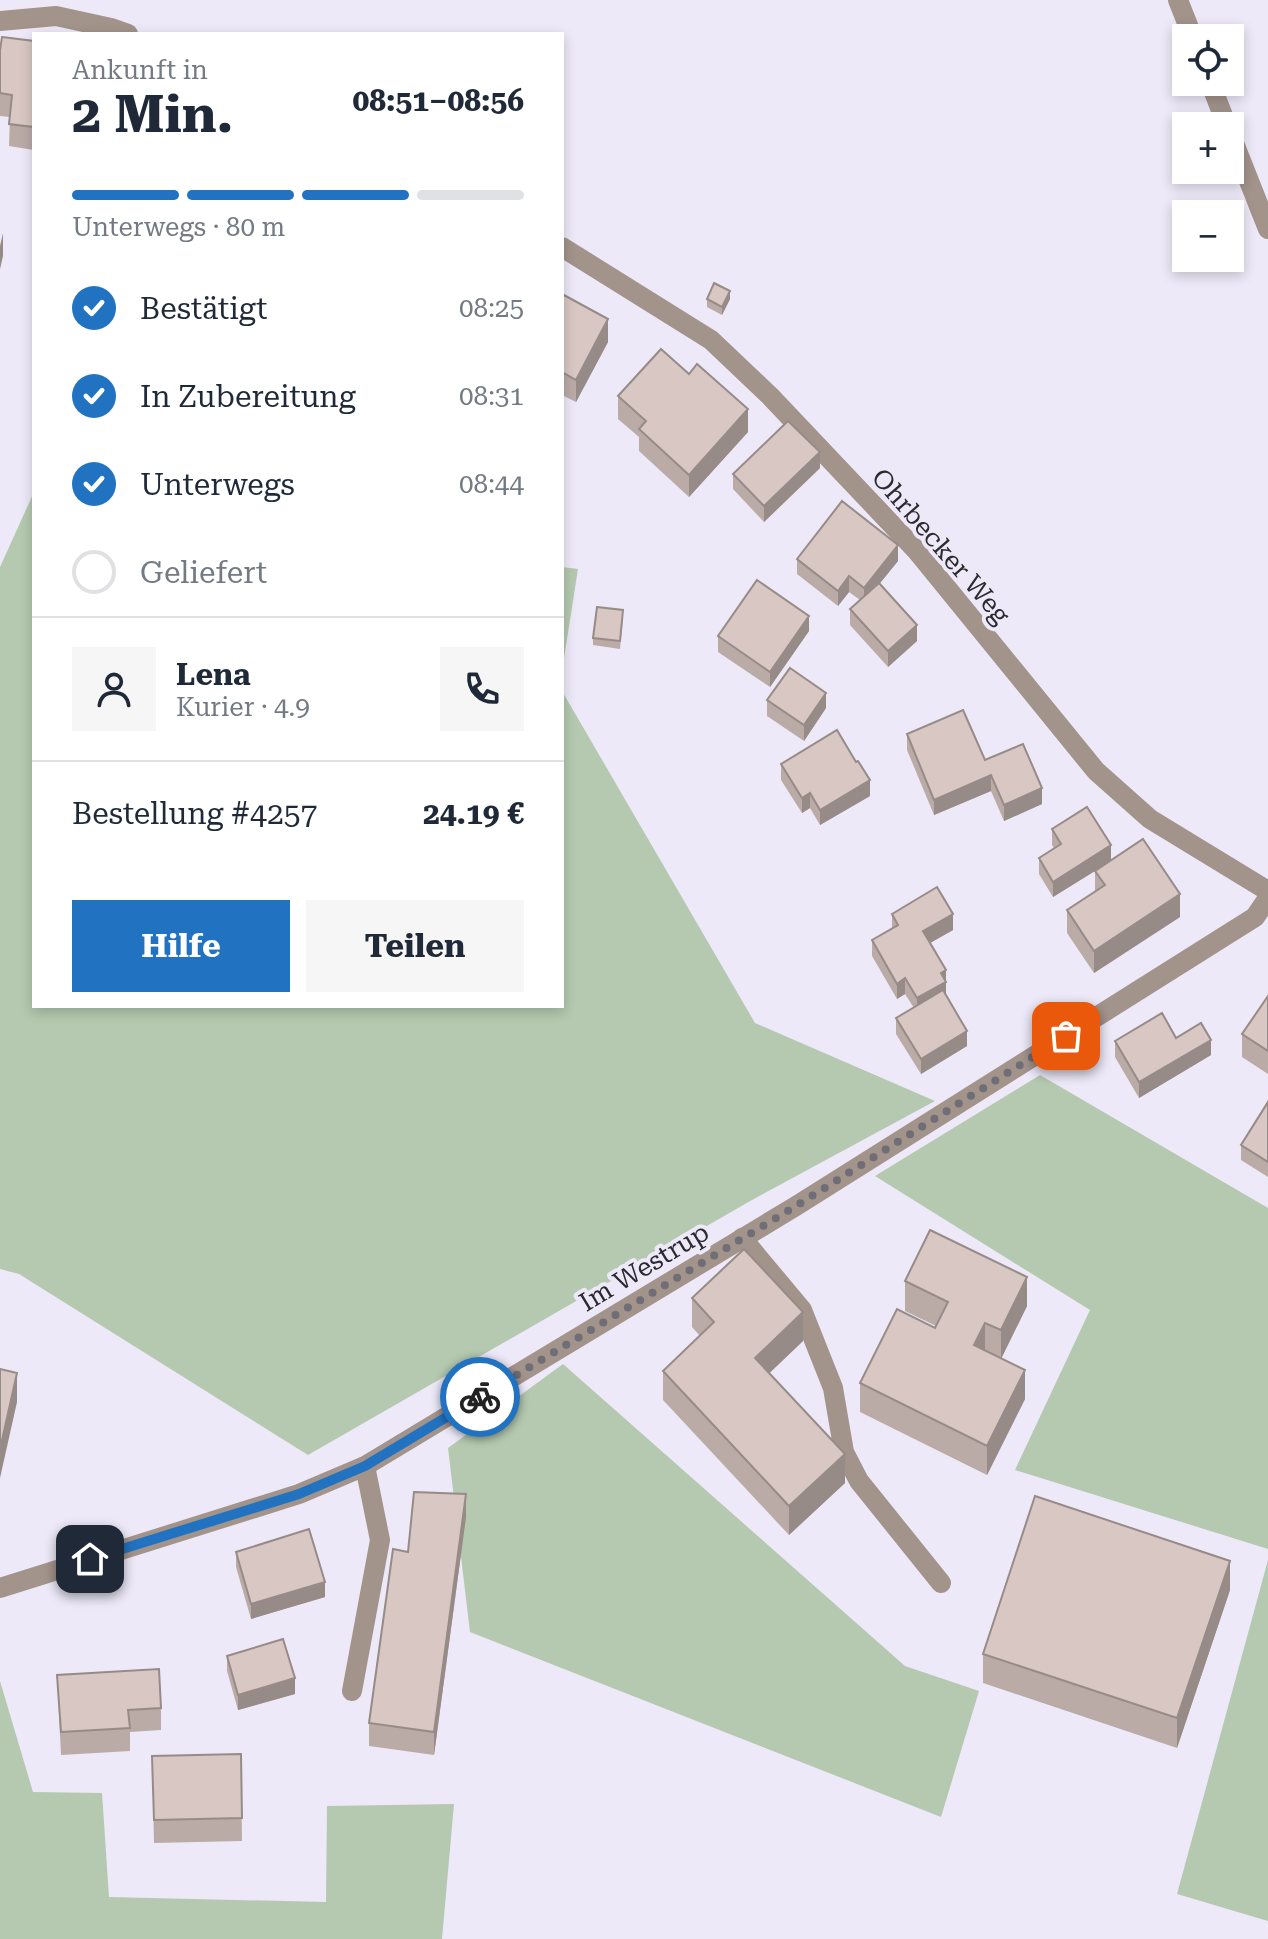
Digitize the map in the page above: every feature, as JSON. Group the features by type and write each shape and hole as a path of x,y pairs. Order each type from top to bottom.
{"street":[{"path":"1178,0 1187,24"},
{"path":"0,21 62,8 122,32"},
{"path":"1244,168 1268,229"},
{"name":"Ohrbecker Weg","path":"564,248 711,340 770,396 916,550 1096,771 1150,819 1268,891"},
{"name":"Im Westrup","path":"0,1588 299,1494 365,1466 742,1238 1255,917 1268,898"},
{"path":"742,1238 802,1310 833,1388 844,1452 859,1481 941,1583"},
{"path":"352,1691 380,1540 365,1466"}],"green space":[{"path":"32,496 32,1008 564,1008 564,694 755,1023 935,1101 752,1200 308,1455 19,1274 0,1269 0,567"},
{"path":"564,567 578,569 564,658"},
{"path":"1040,1075 1268,1208 1268,1549 1015,1470 1090,1310 875,1176"},
{"path":"563,1364 905,1666 979,1691 941,1817 470,1632 448,1448"},
{"path":"1268,1560 1268,1921 1177,1894"},
{"path":"0,1681 33,1792 102,1793 109,1897 326,1902 327,1806 454,1804 442,1939 0,1939"}],"building":[{"path":"2,37 32,41 32,127 9,124 12,95 0,93"},
{"path":"714,283 730,291 722,307 707,299"},
{"path":"564,295 608,319 576,380 564,373"},
{"path":"661,349 689,374 697,364 748,409 689,475 639,429 646,421 618,396"},
{"path":"788,421 820,452 764,506 733,474"},
{"path":"842,501 898,545 864,588 849,576 838,591 797,559"},
{"path":"757,580 809,616 770,672 718,636"},
{"path":"879,583 917,625 888,651 850,609"},
{"path":"597,607 623,610 620,641 593,638"},
{"path":"790,668 826,693 804,725 767,700"},
{"path":"963,710 985,760 1023,744 1042,788 1004,805 991,775 934,800 907,734"},
{"path":"837,730 870,780 820,810 810,793 802,798 781,764"},
{"path":"1087,807 1111,845 1053,882 1039,858 1061,844 1052,829"},
{"path":"1143,839 1180,894 1094,951 1067,910 1105,885 1095,871"},
{"path":"937,887 953,914 923,931 946,970 941,973 946,982 917,998 905,978 897,984 872,940 898,925 892,914"},
{"path":"943,990 967,1031 921,1059 896,1018"},
{"path":"1268,996 1268,1051 1242,1034"},
{"path":"1162,1013 1176,1038 1201,1023 1211,1040 1139,1082 1115,1041"},
{"path":"1268,1102 1268,1162 1241,1145"},
{"path":"930,1230 1027,1277 1001,1330 985,1323 974,1345 1025,1370 987,1446 860,1383 897,1309 935,1328 948,1302 905,1281"},
{"path":"744,1249 803,1312 755,1358 845,1454 789,1506 663,1371 714,1322 692,1298"},
{"path":"0,1369 17,1373 0,1449"},
{"path":"414,1492 466,1494 434,1732 369,1723 393,1549 408,1552"},
{"path":"1035,1496 1230,1561 1177,1718 983,1654"},
{"path":"309,1529 325,1582 251,1604 236,1552"},
{"path":"283,1639 295,1678 238,1695 227,1656"},
{"path":"159,1669 161,1708 128,1710 130,1728 61,1732 57,1675"},
{"path":"241,1754 242,1818 154,1820 152,1756"}],"way so far":[{"path":"480,1397 796,1206 1066,1036"}],"route":[{"path":"90,1559 299,1494 365,1466 480,1397"}]}
